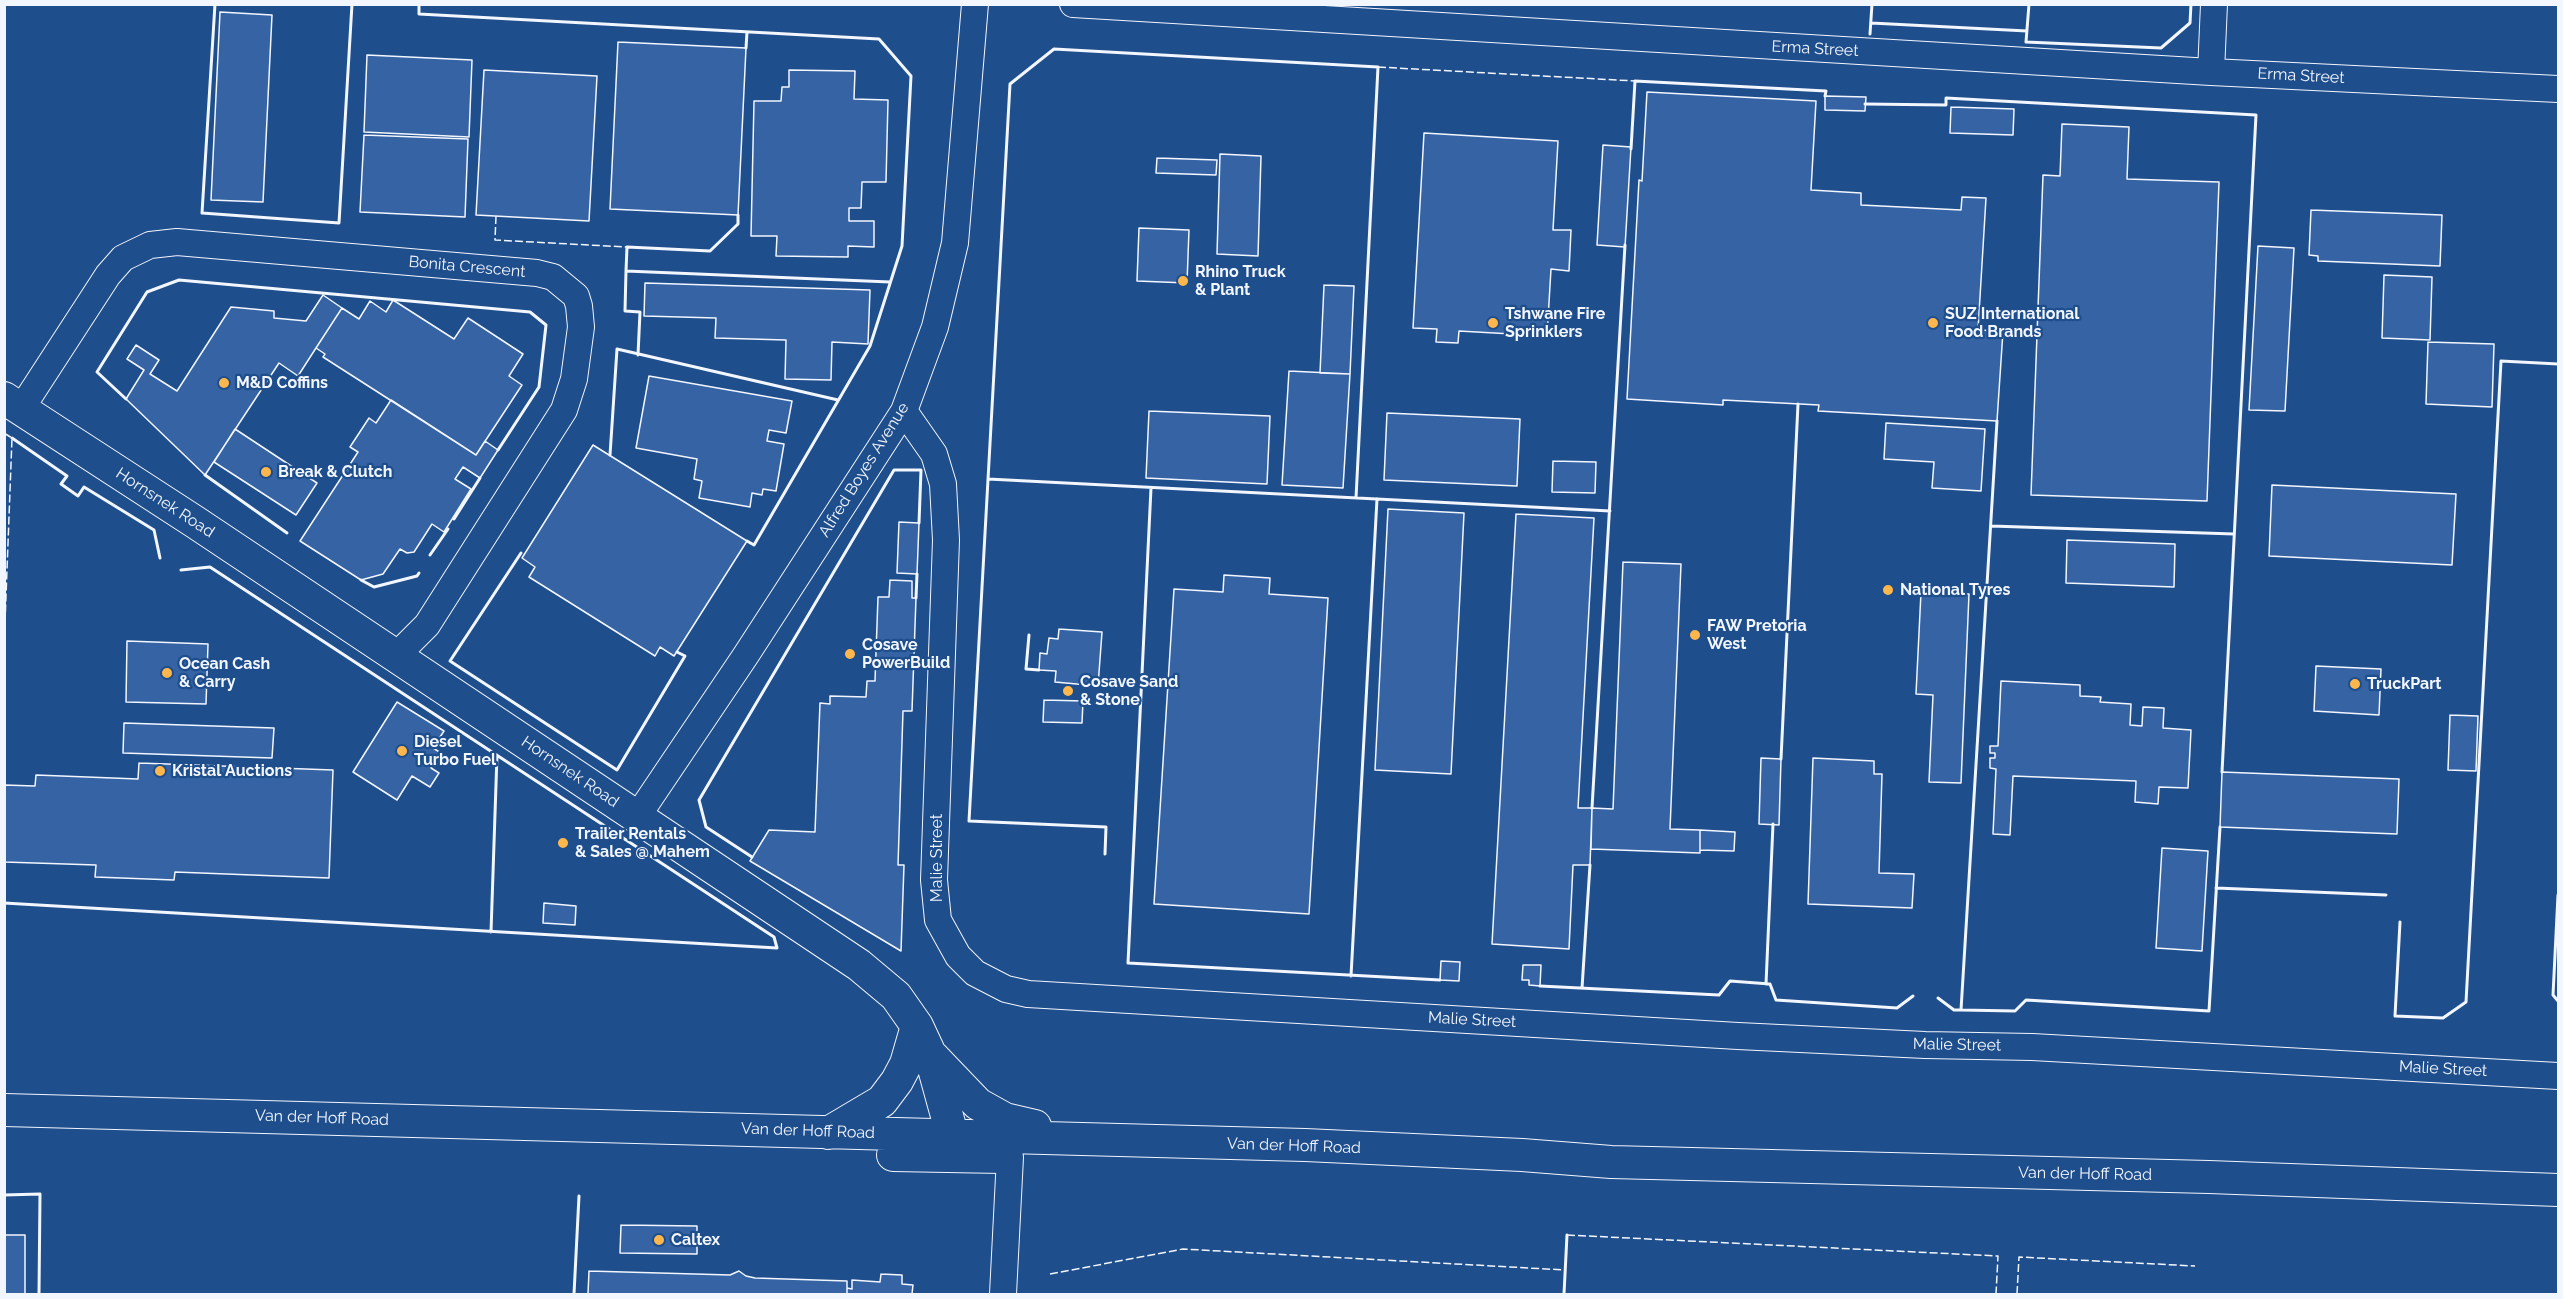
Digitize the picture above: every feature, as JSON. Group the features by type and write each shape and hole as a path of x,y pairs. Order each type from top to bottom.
{"main road":[{"name":"Hornsnek Road","path":"13,404 859,965 896,996 916,1026 930,1054 953,1146"},
{"path":"827,1133 882,1101 897,1081 911,1053 916,1026"},
{"path":"930,1054 978,1104 1005,1119 1124,1141"},
{"name":"Van der Hoff Road","path":"4,1110 713,1128 827,1133 953,1146 1010,1157 1452,1168 1611,1162"},
{"name":"Van der Hoff Road","path":"4,1122 481,1137 821,1154 953,1146 1124,1141 1316,1146 1522,1155 1611,1162 2209,1177 2559,1190"}],"street":[{"name":"Alfred Boyes Avenue","path":"637,817 746,655 904,411 935,327 955,243 975,4"},
{"name":"Erma Street","path":"1073,4 2211,72 2559,88"},
{"path":"2211,72 2214,4"},
{"name":"Bonita Crescent","path":"13,404 108,274 123,258 150,244 187,242 537,273 560,282 576,296 581,327 574,379 564,410 427,625 396,656"},
{"name":"Malie Street","path":"904,411 934,454 943,484 946,540 934,880 938,920 963,962 975,973 1006,990 1028,994 1738,1036 1925,1046 2032,1047 2559,1076"},
{"path":"1003,1294 1010,1157"}],"building":[{"path":"220,12 272,15 263,202 211,200"},
{"path":"618,42 746,48 738,215 610,209"},
{"path":"367,55 472,60 469,137 364,132"},
{"path":"484,70 597,76 589,221 476,215"},
{"path":"789,70 855,71 854,99 888,100 886,182 862,182 861,208 849,208 849,221 874,221 874,247 848,246 848,257 776,256 777,236 751,236 754,101 781,101 782,87 789,87"},
{"path":"1647,92 1816,101 1811,190 1861,193 1861,205 1961,210 1962,197 1986,198 1978,330 2003,331 1997,421 1818,411 1819,405 1723,400 1723,405 1627,399 1639,180 1642,181"},
{"path":"1825,96 1866,97 1865,111 1825,110"},
{"path":"1951,107 2014,109 2013,135 1950,133"},
{"path":"2062,124 2129,127 2127,179 2219,182 2207,501 2031,495 2043,175 2060,176"},
{"path":"1424,133 1558,141 1553,230 1571,230 1569,271 1551,269 1547,336 1459,331 1458,343 1436,342 1437,329 1413,328"},
{"path":"364,135 468,139 465,217 360,212"},
{"path":"1603,145 1631,147 1625,247 1597,245"},
{"path":"1220,154 1261,156 1258,256 1217,254"},
{"path":"1157,158 1217,160 1216,175 1156,173"},
{"path":"2311,210 2442,215 2440,266 2318,261 2318,256 2309,255"},
{"path":"1139,228 1189,230 1187,283 1137,281"},
{"path":"2258,246 2294,248 2285,411 2249,410"},
{"path":"2384,275 2432,277 2430,340 2382,338"},
{"path":"645,283 870,290 868,344 832,342 831,380 785,379 786,340 715,338 716,318 644,316"},
{"path":"1324,285 1354,286 1350,374 1320,373"},
{"name":"M&D Coffins","path":"323,295 342,308 298,376 279,363 205,475 126,399 144,370 127,359 136,345 159,360 150,374 177,391 231,307 274,311 274,318 306,321"},
{"path":"393,300 454,339 468,318 523,354 509,376 522,385 476,455 323,357 325,354 316,348 342,308 359,319 370,301 386,312"},
{"path":"2428,342 2494,344 2492,407 2426,404"},
{"path":"1289,371 1350,374 1343,488 1282,485"},
{"path":"649,376 792,401 786,433 769,430 767,441 784,444 776,491 763,489 762,495 752,493 750,507 699,498 702,481 694,479 697,459 636,448"},
{"path":"391,400 476,455 485,441 498,450 480,478 463,467 455,479 471,489 444,532 432,524 414,552 407,553 400,549 383,574 361,580 300,541 358,452 350,447 369,418 376,423"},
{"path":"1149,411 1270,416 1267,484 1146,478"},
{"path":"1387,413 1520,419 1517,486 1384,480"},
{"path":"1886,423 1985,429 1981,491 1932,488 1934,462 1884,459"},
{"name":"Break & Clutch","path":"235,429 317,483 296,515 214,462"},
{"path":"593,445 747,541 674,656 660,647 655,656 529,577 535,567 522,558"},
{"path":"1553,461 1596,462 1595,493 1552,492"},
{"path":"2272,485 2456,494 2452,565 2269,556"},
{"path":"1388,509 1464,513 1451,774 1375,770"},
{"path":"1516,514 1594,518 1578,808 1592,808 1590,865 1573,865 1569,949 1492,944"},
{"path":"899,522 919,523 917,574 897,573"},
{"path":"2067,540 2175,544 2174,587 2066,583"},
{"path":"1623,562 1681,564 1670,829 1700,830 1700,853 1591,849 1592,808 1613,809"},
{"path":"1224,575 1270,578 1269,594 1328,598 1309,914 1154,904 1174,589 1223,592"},
{"path":"890,580 912,581 912,598 916,598 912,711 903,711 898,865 904,865 901,951 750,861 769,830 815,832 820,703 830,704 830,696 866,697 867,681 875,681 878,597 889,597"},
{"path":"1921,592 1969,594 1961,783 1929,782 1933,695 1916,694"},
{"path":"1059,629 1102,632 1098,686 1055,682 1056,671 1039,670 1040,653 1047,654 1049,638 1058,639"},
{"name":"Ocean Cash & Carry","path":"127,641 208,644 206,704 126,702"},
{"path":"2316,666 2381,669 2379,715 2314,711"},
{"path":"2001,681 2080,685 2080,696 2101,697 2100,702 2131,704 2130,725 2142,726 2143,707 2164,708 2163,728 2191,730 2188,788 2159,787 2158,804 2135,802 2136,781 2013,776 2010,835 1993,834 1996,769 1990,768 1990,758 1995,758 1995,753 1990,753 1990,746 1998,746"},
{"path":"1044,700 1083,701 1082,723 1043,722"},
{"name":"Diesel Turbo Fuel","path":"397,702 444,731 433,748 441,753 431,768 439,773 430,787 412,776 397,800 353,772"},
{"path":"2450,715 2478,716 2476,771 2448,770"},
{"path":"124,723 274,728 272,758 123,753"},
{"path":"1761,758 1781,759 1779,825 1759,824"},
{"path":"1813,758 1874,761 1874,774 1882,774 1879,873 1914,874 1912,908 1808,904"},
{"path":"139,763 333,770 329,878 175,872 174,880 95,877 96,865 4,862 4,785 35,786 36,775 138,779"},
{"path":"2222,772 2399,779 2397,834 2220,827"},
{"path":"1700,830 1735,832 1734,851 1700,850"},
{"path":"2162,848 2208,851 2202,951 2156,948"},
{"path":"544,903 576,906 575,925 543,923"},
{"path":"1441,961 1460,962 1459,981 1440,980"},
{"path":"1523,965 1541,965 1540,986 1529,985 1529,980 1522,980"},
{"name":"Caltex","path":"621,1225 697,1226 697,1254 620,1253"},
{"path":"4,1235 25,1235 25,1294 4,1294"},
{"path":"589,1271 730,1275 739,1271 755,1278 847,1281 847,1294 588,1294"},
{"path":"881,1274 902,1275 902,1284 913,1285 912,1294 847,1294 847,1288 852,1289 852,1280 880,1282"}],"fence":[{"path":"1378,67 1635,81"},
{"path":"496,216 495,240 627,247"},
{"path":"4,433 12,438 4,649"},
{"path":"1567,1235 1998,1256 1996,1294"},
{"path":"1050,1274 1183,1249 1565,1270"},
{"path":"2017,1294 2019,1257 2195,1266"}],"wall":[{"path":"215,4 202,213 339,223 352,4"},
{"path":"419,4 419,14 879,39 911,76 902,246 870,346 754,545 747,541"},
{"path":"1870,34 1872,4"},
{"path":"2029,4 2026,42 2161,48 2190,23 2191,4"},
{"path":"1871,23 2027,31"},
{"path":"746,48 747,32"},
{"path":"1105,854 1106,827 969,821 1010,84 1054,49 1378,67 1356,498"},
{"path":"1631,149 1635,81 1826,91 1825,96"},
{"path":"1865,104 1946,105 1946,98 2256,115 2222,772"},
{"path":"626,271 627,247 710,251 738,224 738,215"},
{"path":"1592,808 1625,245"},
{"path":"638,355 640,312 625,311 626,271 890,282"},
{"path":"126,399 97,372 147,292 179,280 530,312 546,325 539,387 498,450"},
{"path":"610,455 617,349 838,400"},
{"path":"2400,922 2395,1016 2443,1018 2466,1002 2501,361 2558,364"},
{"path":"1781,759 1798,404"},
{"path":"1961,1010 1997,421"},
{"path":"12,438 67,476 61,484 78,496 84,487 154,530 160,558"},
{"path":"752,857 706,827 699,800 894,470 921,470 919,523"},
{"path":"205,475 287,533"},
{"path":"454,519 480,478"},
{"path":"988,479 1610,511"},
{"path":"1151,488 1128,963 1440,980"},
{"path":"1351,976 1377,499"},
{"path":"1991,526 2234,534"},
{"path":"430,555 448,529"},
{"path":"521,553 450,661 617,770 685,656 677,652"},
{"path":"4,903 777,948 774,937 210,567 181,570"},
{"path":"361,580 374,587 417,576 419,573"},
{"path":"916,598 917,574"},
{"path":"1029,635 1026,669 1039,670"},
{"path":"491,932 497,755"},
{"path":"1766,984 1773,824"},
{"path":"1938,998 1954,1010 2015,1011 2026,1000 2209,1011 2220,827"},
{"path":"1582,988 1590,865"},
{"path":"2216,888 2386,895"},
{"path":"2558,895 2553,995 2558,1001"},
{"path":"1540,986 1719,995 1730,981 1770,984 1776,1000 1897,1008 1913,996"},
{"path":"4,1195 40,1194 39,1294"},
{"path":"574,1294 579,1196"},
{"path":"1564,1294 1567,1235"}],"place":[{"name":"Rhino Truck & Plant","path":"1183,281"},
{"name":"Tshwane Fire Sprinklers","path":"1493,323"},
{"name":"SUZ International Food Brands","path":"1933,323"},
{"name":"M&D Coffins","path":"224,383"},
{"name":"Break & Clutch","path":"266,472"},
{"name":"National Tyres","path":"1888,590"},
{"name":"FAW Pretoria West","path":"1695,635"},
{"name":"Cosave PowerBuild","path":"850,654"},
{"name":"Ocean Cash & Carry","path":"167,673"},
{"name":"TruckPart","path":"2355,684"},
{"name":"Cosave Sand & Stone","path":"1068,691"},
{"name":"Diesel Turbo Fuel","path":"402,751"},
{"name":"Kristal Auctions","path":"160,771"},
{"name":"Trailer Rentals & Sales @ Mahem","path":"563,843"},
{"name":"Caltex","path":"659,1240"}]}
